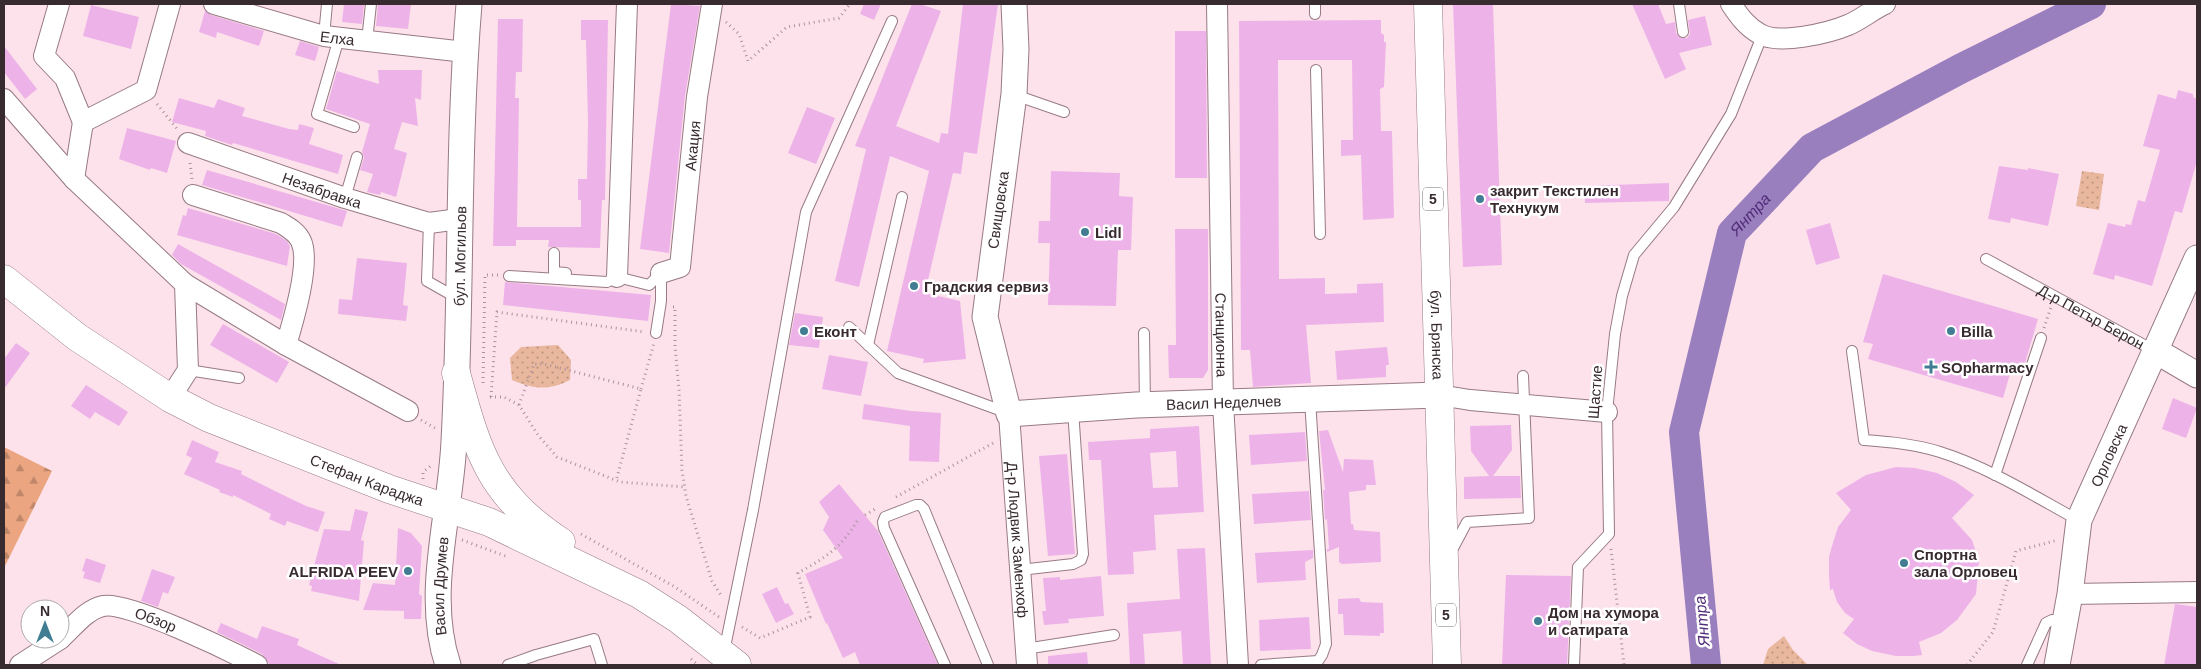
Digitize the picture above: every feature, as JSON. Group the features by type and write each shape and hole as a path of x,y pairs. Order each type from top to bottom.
{"main road":[{"name":"бул. Брянска","path":"1428,4 1447,665"},
{"name":"Стефан Караджа","path":"4,279 77,337 170,398 209,418 389,489 489,522 640,594 678,618 730,659"},
{"path":"456,374 479,451 506,496 535,525 640,594"}],"street":[{"path":"59,4 44,56 65,78 83,122 74,179"},
{"path":"83,122 146,90 170,4"},
{"name":"Елха","path":"214,4 238,7 332,37 465,52"},
{"name":"бул. Могильов","path":"448,507 454,442 459,219 465,52 469,4"},
{"path":"618,277 627,4"},
{"name":"Свищовска","path":"1010,423 985,317 1014,94 1016,48 1014,4"},
{"name":"Станционна","path":"1217,4 1223,403 1238,665"},
{"path":"1731,4 1743,21 1762,36 1784,39 1812,35 1848,25 1871,7"},
{"name":"Акация","path":"661,273 680,267 697,97 712,7"},
{"path":"4,99 74,179 185,284 286,345 408,411"},
{"name":"Незабравка","path":"188,143 345,198 429,223 459,219"},
{"path":"193,194 281,223 293,231 301,242 304,259 297,308 286,345"},
{"name":"Орловска","path":"2057,665 2070,594 2078,528 2197,258"},
{"path":"170,398 188,370 185,284"},
{"name":"Д-р Петър Берон","path":"2156,351 2197,375"},
{"path":"1439,395 1470,400 1608,412"},
{"name":"Васил Неделчев","path":"1010,423 1073,409 1439,395"},
{"name":"Д-р Людвик Заменхоф","path":"1010,423 1026,657"},
{"name":"Васил Друмев","path":"448,507 441,541 439,602 442,649 448,665"},
{"path":"2070,594 2197,592"},
{"name":"Обзор","path":"70,630 90,612 102,606 122,607 157,620 257,665"},
{"name":"Обзор","path":"20,665 45,649"}],"lane":[{"path":"327,4 332,37 317,114 354,127"},
{"path":"367,41 371,4"},
{"path":"1680,4 1683,32"},
{"path":"730,659 733,614 806,212 892,20"},
{"name":"Щастие","path":"1609,534 1608,412 1615,334 1622,296 1634,255 1674,207 1731,114 1762,36"},
{"path":"1316,70 1320,234"},
{"path":"1014,94 1064,112"},
{"path":"345,198 357,158"},
{"path":"868,345 902,197"},
{"path":"429,223 427,281 458,299"},
{"path":"554,253 554,272 618,277 649,284 661,273"},
{"name":"Д-р Петър Берон","path":"1986,259 2156,351"},
{"path":"656,333 661,301 661,273"},
{"path":"508,276 607,282 618,277"},
{"path":"849,327 898,373 1010,423"},
{"path":"1144,333 1145,405"},
{"path":"1995,475 2041,338"},
{"path":"1852,351 1864,440 1894,442 1940,452 1995,475 2078,528"},
{"path":"188,370 240,378"},
{"path":"1445,564 1467,522 1529,518 1523,376"},
{"path":"1261,665 1318,660 1326,644 1310,400"},
{"path":"1020,570 1073,564 1081,560 1083,554 1073,409"},
{"path":"945,665 884,528 883,522 885,517 916,505 920,505 924,509 988,665"},
{"path":"1574,665 1578,567 1609,534"},
{"path":"2027,665 2046,623 2052,620 2065,621"},
{"path":"1026,657 1114,635"},
{"path":"508,665 536,654 594,639 602,665"}],"path":[{"path":"712,7 739,34 748,61 787,27 839,18 850,4"},
{"path":"482,388 486,275"},
{"path":"2041,338 2055,297"},
{"path":"490,397 497,312 656,333 616,481"},
{"path":"675,346 684,487 712,581"},
{"path":"519,405 534,364 544,364 641,389"},
{"path":"482,398 504,397 519,405 538,435 557,457 616,481 684,487"},
{"path":"890,501 1010,423"},
{"path":"865,515 882,505"},
{"path":"733,614 743,629 760,638 810,617 798,573 826,556 847,538 859,518"},
{"path":"1967,665 1993,632 2016,551 2078,528"},
{"path":"578,532 675,587 706,608"},
{"path":"1609,534 1624,665"}],"shaded area":[{"path":"2082,171 2104,174 2099,210 2076,206"},
{"path":"558,345 571,360 570,380 555,386 541,388 512,380 510,358 521,347"},
{"path":"1784,636 1793,650 1808,665 1763,665 1768,649"}],"green space":[{"path":"4,447 52,471 4,568"}],"building":[{"path":"344,4 364,4 362,24 342,22"},
{"path":"378,4 411,4 408,29 376,26"},
{"path":"671,4 700,6 685,96 669,253 640,249"},
{"path":"864,4 881,4 874,20 860,14"},
{"path":"912,4 920,4 941,11 896,126 939,143 941,133 948,134 963,4 998,4 977,154 964,152 961,174 953,173 925,293 960,301 966,359 923,363 924,359 887,351 929,171 890,156 859,287 835,281 866,149 855,146"},
{"name":"закрит Текстилен Технукум","path":"1453,4 1493,4 1502,265 1463,267"},
{"path":"1632,4 1658,4 1666,24 1675,22 1676,33 1681,38 1687,38 1690,34 1688,20 1705,16 1712,45 1679,53 1686,69 1665,79"},
{"path":"91,5 139,17 131,49 83,36"},
{"path":"205,11 211,15 264,31 259,46 217,32 216,38 199,32"},
{"path":"498,19 523,19 522,72 516,72 515,98 519,98 517,227 581,227 581,200 578,200 578,179 587,179 588,122 586,40 581,40 581,20 608,20 605,200 602,200 600,248 548,247 549,240 516,240 516,246 493,246"},
{"path":"1381,20 1381,33 1384,35 1384,42 1386,42 1384,87 1380,89 1381,131 1392,131 1394,218 1363,220 1361,155 1341,156 1341,140 1353,140 1352,60 1278,60 1279,279 1325,278 1325,294 1357,293 1357,284 1383,283 1384,322 1306,325 1311,383 1253,387 1250,350 1241,350 1239,21"},
{"path":"1175,31 1206,31 1207,178 1175,178"},
{"path":"300,41 319,47 315,61 295,55"},
{"path":"4,46 37,89 25,99 4,72"},
{"path":"378,70 422,70 421,100 415,98 418,126 402,122 394,149 407,153 396,197 381,192 380,195 367,192 373,174 360,170 364,158 362,152 370,124 326,109 337,71 379,84"},
{"path":"2178,90 2193,94 2193,97 2197,99 2197,161 2182,213 2175,211 2152,286 2115,275 2114,280 2093,274 2108,223 2125,227 2126,224 2131,225 2138,200 2145,202 2160,150 2143,146 2158,94 2176,99"},
{"path":"179,98 214,108 218,99 245,108 242,116 289,129 298,130 299,124 314,128 309,144 343,155 338,174 233,143 232,145 205,136 206,131 172,122"},
{"path":"807,107 835,118 816,164 788,153"},
{"path":"127,128 176,141 167,173 151,168 150,170 119,159"},
{"path":"1999,166 2028,170 2028,168 2059,174 2048,226 2011,218 2010,223 1988,219"},
{"path":"207,170 347,211 342,227 202,185"},
{"name":"Lidl","path":"1051,171 1120,173 1119,196 1133,197 1131,250 1118,250 1116,306 1048,305 1050,243 1038,243 1039,221 1050,221"},
{"path":"1669,183 1669,201 1585,203 1584,186"},
{"path":"188,208 276,234 287,241 290,246 287,266 177,235 183,215 186,216"},
{"path":"1830,223 1840,258 1816,265 1806,230"},
{"path":"1175,229 1208,229 1208,370 1203,378 1169,378 1168,345 1176,345"},
{"path":"178,244 285,304 281,320 181,264 172,255"},
{"path":"357,258 407,263 403,305 408,306 406,321 338,314 339,299 352,300"},
{"name":"Billa","path":"1883,274 2038,319 2023,370 2012,367 2003,398 1868,359 1873,344 1863,342"},
{"path":"505,282 651,295 648,321 503,305"},
{"name":"Еконт","path":"795,313 823,317 819,348 789,345"},
{"path":"223,324 289,362 277,383 210,345"},
{"path":"16,343 30,353 4,389 4,359"},
{"path":"1387,347 1389,365 1386,365 1386,377 1337,380 1335,351"},
{"path":"829,355 868,362 861,396 822,389"},
{"path":"86,385 128,412 119,426 95,412 90,419 71,406"},
{"path":"2173,398 2197,408 2186,438 2162,429"},
{"path":"864,404 941,413 939,462 909,461 910,426 862,419"},
{"path":"1511,425 1512,450 1493,476 1520,476 1521,498 1464,499 1464,477 1489,476 1471,451 1470,426"},
{"path":"1199,426 1204,512 1154,515 1156,550 1133,552 1134,574 1108,575 1101,460 1089,460 1088,442 1150,438 1150,429","holes":["1176,451 1178,487 1153,488 1150,453"]},
{"path":"1328,430 1343,472 1344,459 1373,460 1376,485 1366,485 1366,490 1349,492 1351,524 1353,524 1354,530 1380,532 1381,562 1342,564 1339,562 1339,547 1327,552 1327,549 1329,549 1327,519 1325,520 1323,490 1325,490 1319,431"},
{"path":"1305,432 1307,461 1251,465 1249,435"},
{"path":"192,440 219,452 215,462 242,471 241,474 277,492 306,506 325,512 318,532 287,521 285,526 269,519 271,514 233,495 233,497 219,492 220,490 184,474 192,458 186,455"},
{"path":"1067,454 1075,554 1048,556 1039,456"},
{"name":"Спортна зала Орловец","path":"1896,467 1915,468 1937,473 1956,482 1974,495 1952,518 1972,540 1979,561 1976,594 1957,620 1941,633 1919,642 1922,655 1914,656 1896,656 1872,651 1857,644 1843,633 1854,619 1845,613 1837,602 1833,589 1830,590 1829,557 1838,527 1851,510 1836,493 1866,475"},
{"path":"839,484 878,531 938,665 860,665 855,652 843,658 805,574 843,558 823,530 829,517 819,502"},
{"path":"1309,491 1311,520 1254,524 1252,494"},
{"path":"355,509 368,512 361,540 364,541 359,601 311,591 312,586 309,585 324,529 350,531"},
{"name":"ALFRIDA PEEV","path":"398,528 411,533 422,546 419,594 422,596 421,619 404,619 404,611 363,610 373,583 395,585"},
{"path":"1205,548 1211,665 1183,665 1181,631 1143,634 1145,665 1130,665 1127,603 1180,599 1177,549"},
{"path":"1313,550 1313,558 1305,562 1306,580 1257,583 1255,553"},
{"path":"86,558 106,565 100,583 83,578 85,572 82,571"},
{"path":"152,569 175,577 168,594 163,592 158,607 141,601"},
{"name":"Дом на хумора и сатирата","path":"1506,575 1571,576 1567,665 1502,665"},
{"path":"1101,576 1104,616 1068,619 1069,623 1044,625 1042,611 1046,611 1043,578 1060,577 1060,580"},
{"path":"777,587 785,604 788,603 794,614 776,623 762,594"},
{"path":"1359,598 1361,602 1383,603 1384,633 1380,633 1380,636 1344,635 1343,614 1338,614 1338,599"},
{"path":"2175,604 2197,607 2197,665 2164,665"},
{"path":"1309,617 1311,649 1260,651 1259,620"},
{"path":"221,623 257,639 262,626 299,639 297,645 341,665 269,664 262,654 217,632"},
{"path":"1087,652 1088,665 1048,665 1048,656"}],"waterway":[{"name":"Янтра","path":"1706,665 1684,432 1732,233 1812,148 1960,69 2091,4"}],"place":[{"name":"закрит Текстилен Технукум","path":"1480,199"},
{"name":"Lidl","path":"1085,232"},
{"name":"Градския сервиз","path":"914,286"},
{"name":"Еконт","path":"804,331"},
{"name":"Billa","path":"1951,331"},
{"name":"SOpharmacy","path":"1931,367"},
{"name":"Спортна зала Орловец","path":"1904,563"},
{"name":"ALFRIDA PEEV","path":"408,571"},
{"name":"Дом на хумора и сатирата","path":"1538,621"}]}
